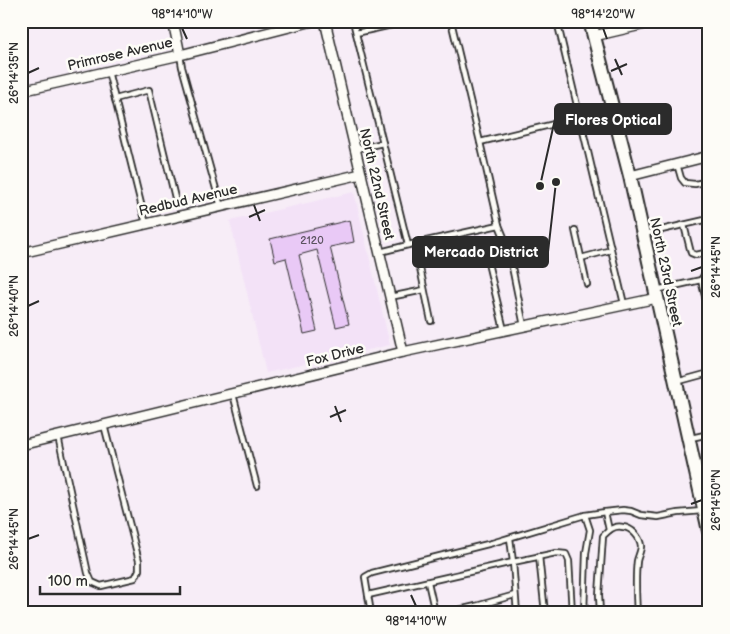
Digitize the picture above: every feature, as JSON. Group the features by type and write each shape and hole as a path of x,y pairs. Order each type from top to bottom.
{"main road":[{"name":"North 23rd Street","path":"590,21 630,176 709,531"}],"street":[{"path":"173,21 180,55"},
{"name":"Primrose Avenue","path":"21,91 180,55 312,21"},
{"name":"North 22nd Street","path":"325,21 403,352"},
{"path":"594,36 639,23 658,21"},
{"path":"630,176 709,156"},
{"name":"Redbud Avenue","path":"21,253 361,174"},
{"name":"Fox Drive","path":"21,445 403,352 624,304 656,294"}],"lane":[{"path":"353,21 408,245"},
{"path":"356,33 410,21"},
{"path":"451,21 499,225 508,247 524,326"},
{"path":"557,21 624,304"},
{"path":"180,55 221,207"},
{"path":"108,71 146,224"},
{"path":"115,99 149,90 175,198"},
{"path":"480,142 613,110"},
{"path":"355,149 383,143"},
{"path":"677,164 681,178 685,183 695,184 709,180"},
{"path":"643,234 709,219"},
{"path":"684,224 691,253 696,255 709,252"},
{"path":"380,252 499,225"},
{"path":"575,230 587,284"},
{"path":"483,242 504,330"},
{"path":"581,258 611,250"},
{"path":"420,268 431,321"},
{"path":"656,294 700,280 709,272"},
{"path":"700,280 708,309"},
{"path":"390,298 424,290"},
{"path":"675,382 709,373"},
{"path":"233,394 257,486"},
{"path":"58,436 88,572 92,582 101,586 134,578 139,570 104,425"},
{"path":"688,439 709,434"},
{"path":"371,613 365,577 372,573 510,538 585,515 623,510 658,517 706,511"},
{"path":"605,512 609,530"},
{"path":"584,613 586,552 590,530 585,515"},
{"path":"600,613 599,596 603,536 609,530 619,526 629,528 637,536 641,546 637,559 635,588 637,613"},
{"path":"510,538 517,613"},
{"path":"368,595 556,553 566,554 568,561 572,613"},
{"path":"539,556 545,613"},
{"path":"428,582 436,613"},
{"path":"446,613 462,611 516,595"},
{"path":"476,606 478,613"}],"shaded area":[{"path":"354,192 390,345 266,373 230,221"}],"building":[{"path":"350,220 354,242 330,247 349,324 336,327 317,250 299,255 317,331 304,334 286,258 275,261 270,239"}],"railway":[{"path":"116,613 132,609"}],"place":[{"name":"Mercado District","path":"556,182"},
{"name":"Flores Optical","path":"540,186"}]}
